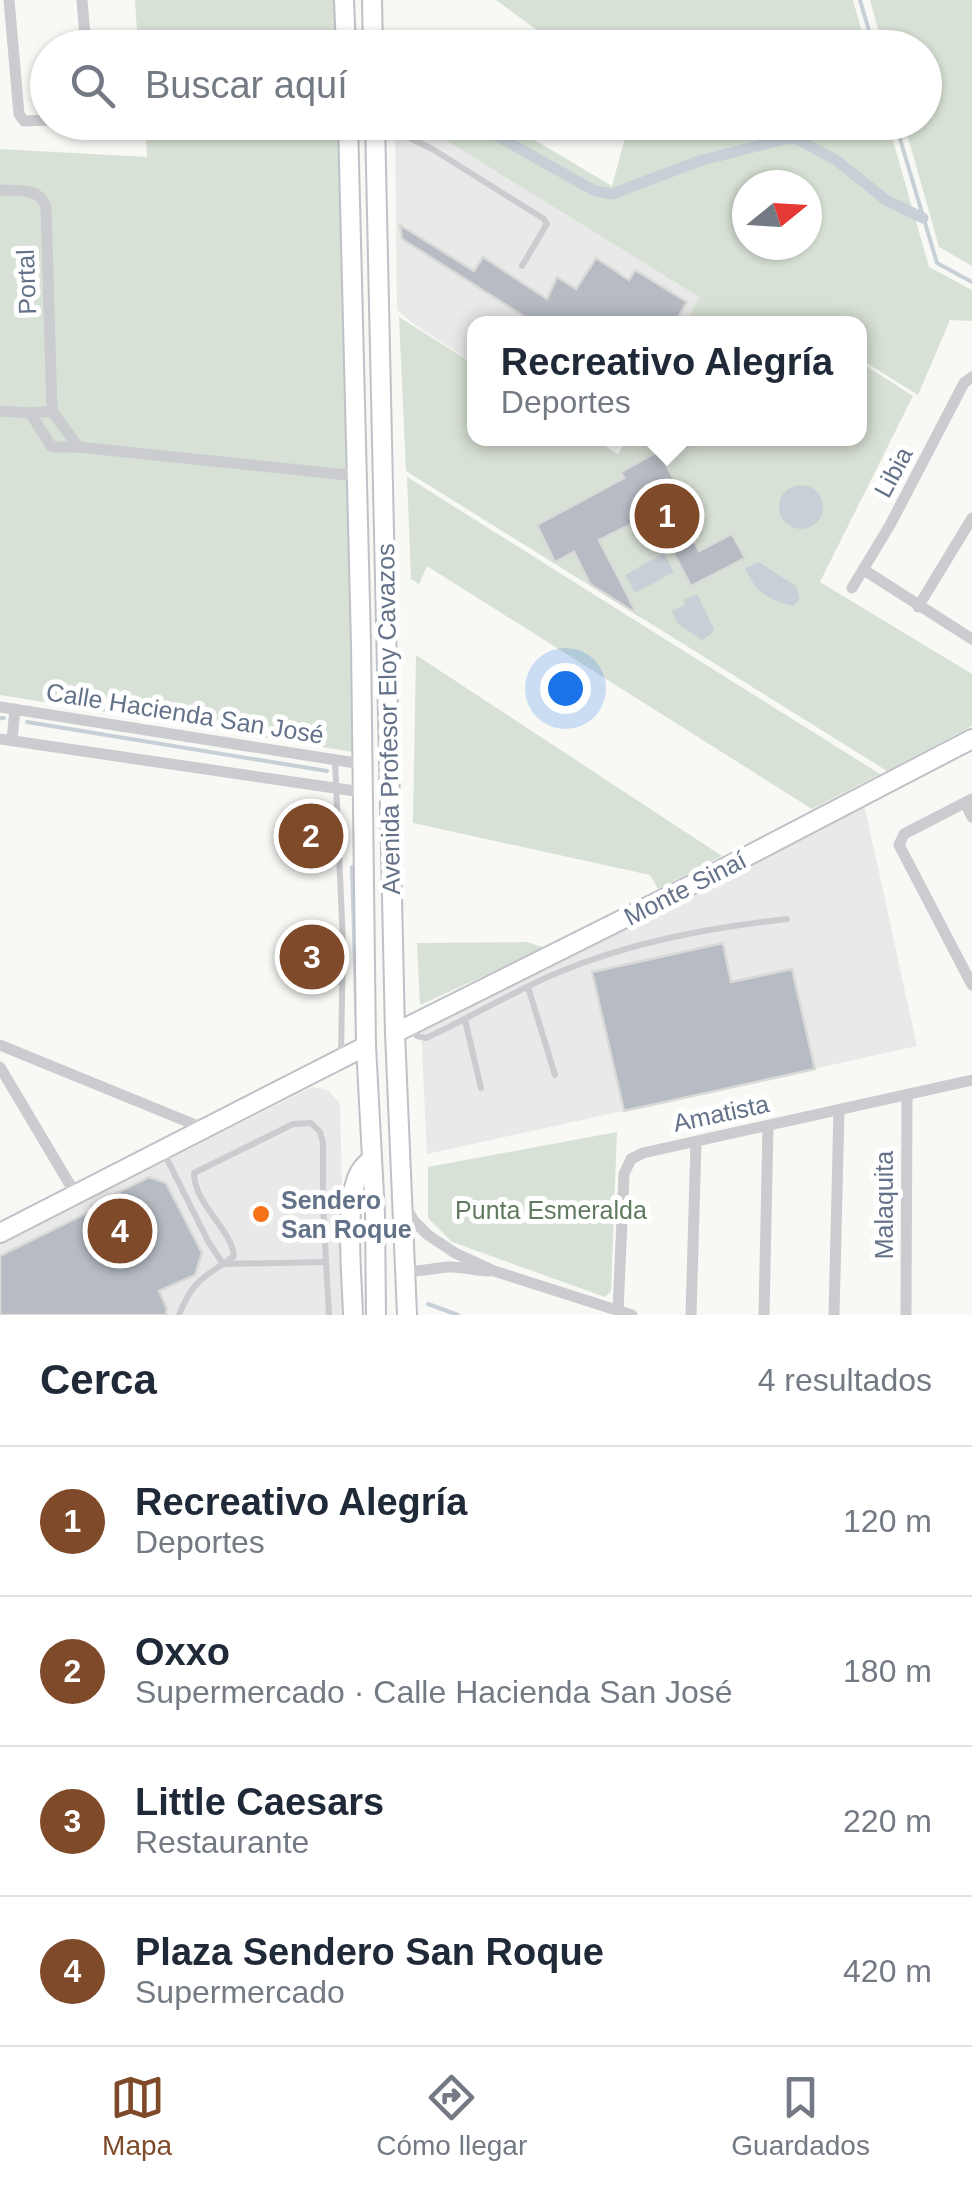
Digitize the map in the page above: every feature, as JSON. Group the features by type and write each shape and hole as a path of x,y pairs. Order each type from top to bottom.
{"main road":[{"path":"344,0 345,30"},
{"path":"372,0 373,30"},
{"name":"Avenida Profesor Eloy Cavazos","path":"349,140 366,1046 376,1315"},
{"name":"Avenida Profesor Eloy Cavazos","path":"377,140 407,1315"},
{"path":"354,308 364,347 371,350 380,346"},
{"path":"355,368 362,366 371,371 381,405"},
{"name":"Monte Sinaí","path":"402,1030 707,878 972,739"},
{"path":"0,1232 366,1046"},
{"path":"353,1315 354,1188 359,1172 372,1160"},
{"path":"375,1214 390,1261 398,1270 406,1271"}],"street":[{"path":"9,0 19,114 30,120"},
{"path":"82,0 84,30"},
{"name":"Portal","path":"0,190 36,192 44,198 52,411"},
{"name":"Libia","path":"852,588 964,384 972,377"},
{"path":"0,411 52,411 78,447"},
{"path":"30,414 52,447 358,476"},
{"path":"918,606 972,518"},
{"path":"864,570 972,640"},
{"name":"Calle Hacienda San José","path":"0,706 362,764"},
{"path":"6,740 16,709"},
{"name":"Calle Hacienda San José","path":"6,740 362,792"},
{"path":"972,817 968,800 904,834 899,845 972,985"},
{"path":"0,1045 202,1128"},
{"path":"0,1067 76,1195"},
{"name":"Amatista","path":"618,1311 626,1167 636,1156 972,1080"},
{"name":"Malaquita","path":"906,1315 907,1094"},
{"path":"834,1315 839,1110"},
{"path":"764,1315 768,1126"},
{"path":"691,1315 696,1142"},
{"path":"404,1204 414,1221 441,1245 494,1271 632,1315"},
{"path":"406,1271 453,1266 494,1271"}],"lane":[{"path":"415,140 544,219 547,224 522,266"},
{"path":"334,759 343,944 341,1060"},
{"path":"402,1030 424,1039 578,964 648,942 720,927 787,919"},
{"path":"342,983 287,958 304,928 343,944"},
{"path":"528,986 555,1075"},
{"path":"466,1020 481,1088"},
{"path":"179,1315 188,1292 234,1256 194,1182 194,1172 300,1122 316,1127 323,1143 329,1315"},
{"path":"162,1150 223,1264"},
{"path":"223,1264 326,1262"}],"shaded area":[{"path":"395,140 445,140 699,297 690,316 467,316 467,358 397,310"},
{"path":"801,485 817,491 823,507 817,523 801,529 785,523 779,507 785,491"},
{"path":"664,553 674,572 635,593 625,575"},
{"path":"759,562 796,586 800,598 793,606 769,597 753,583 745,568"},
{"path":"697,594 714,629 702,640 677,623 672,611"},
{"path":"864,804 917,1046 427,1154 421,1029"},
{"path":"312,1087 328,1090 340,1104 345,1315 0,1315 0,1244"}],"green space":[{"path":"135,0 336,0 337,30 137,30"},
{"path":"496,0 853,0 861,30 537,30"},
{"path":"870,0 972,0 972,266 939,247 909,140 942,140 942,30 878,30"},
{"path":"146,140 339,140 353,752 0,695 0,149 147,157"},
{"path":"445,140 535,140 612,186 624,140 893,140 929,267 972,290 972,321 950,320 918,395 867,363 867,316 690,316 699,297"},
{"path":"399,317 467,360 467,446 605,446 618,454 623,446 867,446 867,366 913,396 820,582 972,674 972,726 887,771 406,471"},
{"path":"407,477 880,774 812,809 427,566 419,584 411,579"},
{"path":"416,655 722,856 658,889 650,875 413,823"},
{"path":"527,942 545,948 420,1005 417,943"},
{"name":"Punta Esmeralda","path":"617,1132 611,1291 605,1297 452,1242 428,1218 428,1167"}],"building":[{"path":"400,225 474,271 483,257 547,299 557,277 576,289 596,258 629,280 635,270 687,302 679,316 523,316 402,239"},
{"path":"659,451 687,505 679,510 699,551 732,534 745,558 691,586 657,522 650,525 646,517 599,540 637,614 590,584 574,552 555,562 537,525 624,478 621,472"},
{"path":"322,820 322,850 303,851 300,822"},
{"path":"301,943 330,957 326,969 295,956"},
{"path":"723,943 731,982 792,969 815,1069 624,1111 592,972"},
{"path":"149,1177 166,1183 202,1253 195,1275 159,1291 166,1315 0,1315 0,1256"}],"waterway":[{"path":"860,0 869,30"},
{"path":"504,140 595,191 612,194 699,161 781,140"},
{"path":"799,140 836,160 886,200 923,218"},
{"path":"900,140 937,263 972,282"},
{"path":"27,722 327,771"},
{"path":"352,867 357,1032"},
{"path":"428,1304 458,1315"}],"place":[{"name":"Recreativo Alegría","path":"667,516"},
{"name":"Oxxo","path":"311,836"},
{"name":"Little Caesars","path":"312,957"},
{"name":"Sendero San Roque","path":"261,1214"},
{"name":"Plaza Sendero San Roque","path":"120,1231"}]}
